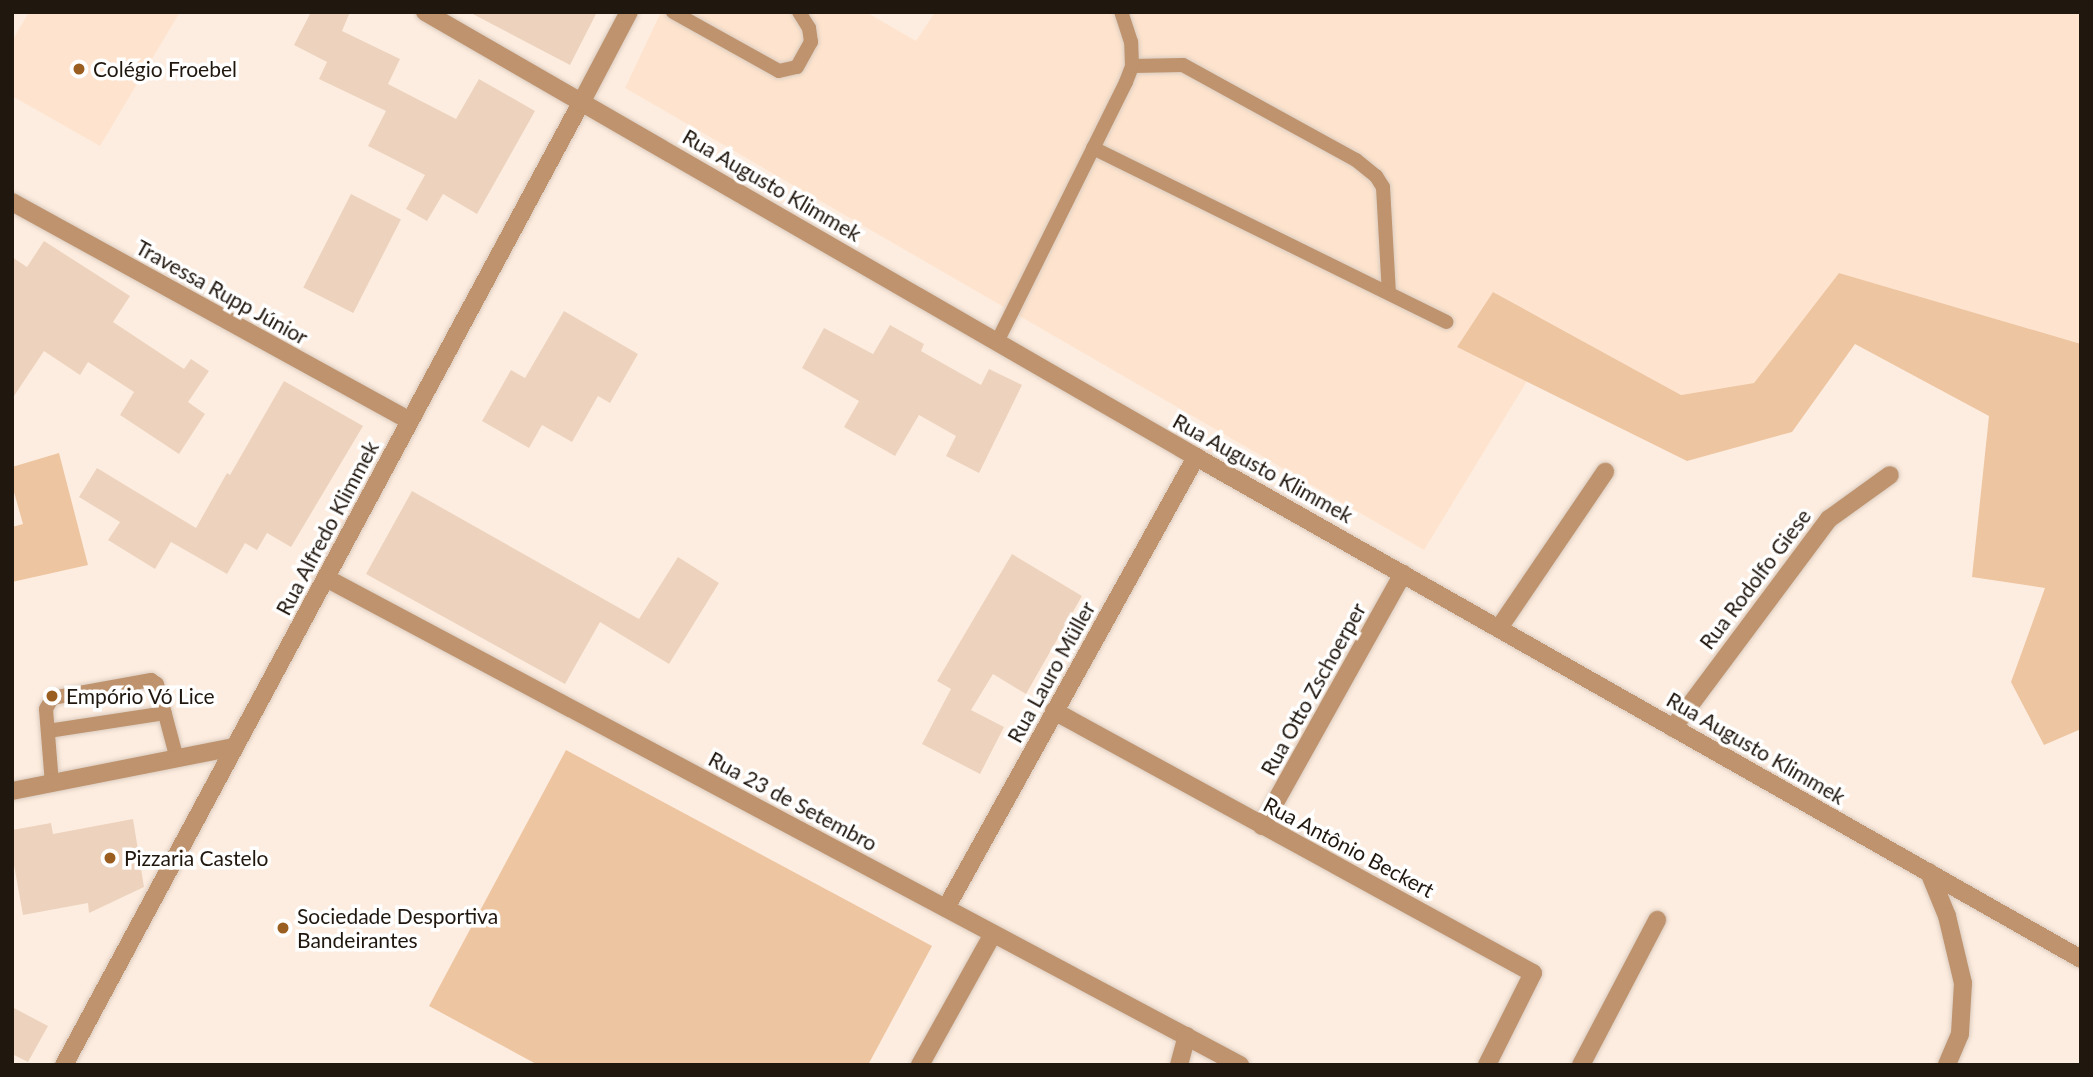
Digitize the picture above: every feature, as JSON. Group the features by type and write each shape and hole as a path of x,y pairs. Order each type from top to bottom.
{"street":[{"name":"Rua Augusto Klimmek","path":"425,12 1196,457 2081,959"},
{"name":"Rua Alfredo Klimmek","path":"64,1065 629,12"},
{"name":"Travessa Rupp Júnior","path":"12,202 410,421"},
{"name":"Rua Lauro Müller","path":"946,908 1196,457"},
{"path":"1499,628 1605,472"},
{"name":"Rua Rodolfo Giese","path":"1674,728 1829,519 1890,475"},
{"name":"Rua Otto Zschoerper","path":"1262,827 1403,574"},
{"name":"Rua 23 de Setembro","path":"326,578 1240,1065"},
{"name":"Rua Antônio Beckert","path":"1055,711 1262,827 1532,972 1488,1065"},
{"path":"12,792 235,747"},
{"path":"1929,872 1947,916 1964,983 1960,1034 1947,1065"},
{"path":"1581,1065 1657,919"},
{"path":"920,1065 993,934"},
{"path":"1179,1065 1187,1036"}],"lane":[{"path":"673,12 779,71 797,67 811,42 809,28 799,12"},
{"path":"997,342 1132,66 1131,42 1121,12"},
{"path":"1132,66 1183,65 1356,160 1376,176 1382,187 1389,293"},
{"path":"1093,148 1446,322"},
{"path":"52,784 46,709 52,698 146,679 157,684 177,759"},
{"path":"48,731 164,713"}],"shaded area":[{"name":"Colégio Froebel","path":"29,12 180,12 100,146 12,96 12,41"},
{"path":"661,12 866,12 916,41 935,12 2081,12 2081,344 1839,273 1754,383 1681,395 1493,292 1457,347 1527,381 1424,550 625,88"},
{"path":"1839,273 2081,344 2081,729 2044,745 2011,682 2045,588 1972,577 1989,416 1855,344 1792,432 1687,461 1457,347 1493,292 1681,395 1754,383"},
{"path":"59,453 88,565 12,582 12,527 23,524 12,485 12,467"},
{"path":"566,750 932,946 868,1065 538,1065 429,1006"}],"building":[{"path":"311,12 350,12 342,31 400,59 388,84 456,119 479,79 535,111 477,214 443,194 427,221 406,209 425,175 368,146 386,111 319,79 327,62 294,45"},
{"path":"469,12 597,12 570,65"},
{"path":"351,194 401,219 353,313 303,288"},
{"path":"44,241 130,296 113,322 184,369 191,359 209,371 188,402 205,414 179,454 120,415 134,392 88,362 80,375 44,351 12,399 12,257 27,267"},
{"path":"564,311 638,354 610,403 598,396 572,442 542,425 529,448 482,421 511,370 525,378"},
{"path":"890,325 924,344 921,351 981,385 989,369 1022,385 979,473 946,456 956,436 919,415 895,456 844,427 859,401 802,368 824,328 873,354"},
{"path":"284,381 363,426 291,547 267,533 257,550 245,543 227,574 171,542 155,569 108,540 120,522 79,497 97,468 196,528"},
{"path":"412,491 639,619 678,557 719,583 669,664 600,622 565,684 366,574"},
{"path":"1012,554 1082,596 1026,694 993,674 971,710 1004,727 980,774 922,744 951,689 937,681"},
{"path":"133,819 144,887 89,913 88,903 23,915 12,854 12,830 51,823 53,834"},
{"path":"12,1007 48,1026 28,1062 12,1054"}],"place":[{"name":"Colégio Froebel","path":"79,69"},
{"name":"Empório Vó Lice","path":"52,696"},
{"name":"Pizzaria Castelo","path":"110,858"},
{"name":"Sociedade Desportiva Bandeirantes","path":"283,928"}]}
